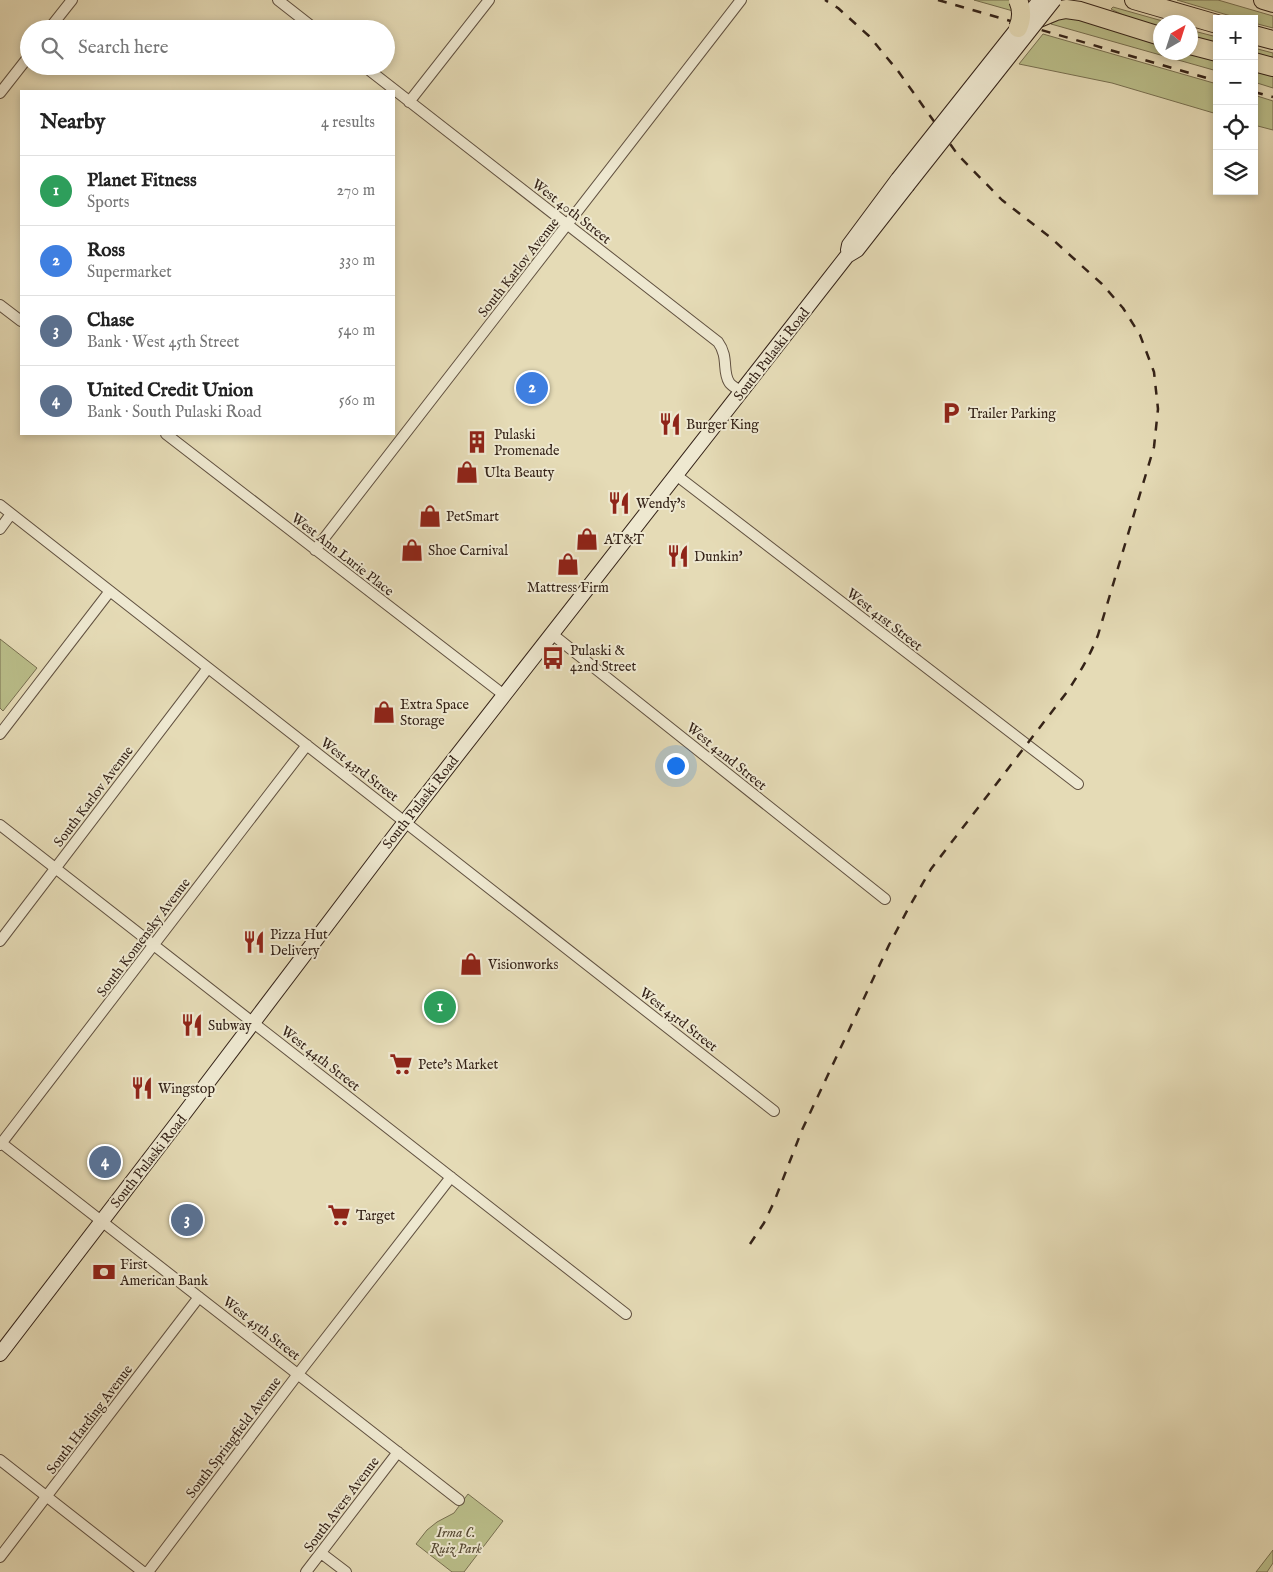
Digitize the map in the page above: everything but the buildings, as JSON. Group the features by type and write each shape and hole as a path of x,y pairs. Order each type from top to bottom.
{"highway":[{"path":"1018,0 1021,11 1018,28"},
{"path":"1039,18 1047,0"},
{"path":"1096,0 1108,15 1129,27"},
{"path":"1134,0 1213,23"},
{"path":"1263,0 1273,3"},
{"path":"1039,18 1066,9 1080,10 1153,34"},
{"path":"1258,36 1273,40"},
{"path":"1198,47 1213,52"},
{"path":"1258,63 1273,67"}],"main road":[{"name":"South Pulaski Road","path":"847,256 849,245 898,179 1040,0"},
{"name":"South Pulaski Road","path":"0,1354 405,822 847,256 857,250 1054,0"}],"street":[{"path":"56,20 72,0"},
{"path":"278,0 304,20"},
{"path":"409,102 489,0"},
{"name":"South Karlov Avenue","path":"315,550 741,0"},
{"path":"0,93 20,67"},
{"name":"West 40th Street","path":"375,75 394,90"},
{"name":"West 40th Street","path":"395,91 718,342 725,355 726,375 729,382 741,392"},
{"path":"0,305 20,320"},
{"name":"West Ann Lurie Place","path":"167,435 504,695"},
{"name":"West 41st Street","path":"676,475 1078,784"},
{"name":"West 43rd Street","path":"0,505 774,1111"},
{"path":"0,529 11,514"},
{"path":"0,734 110,591"},
{"name":"West 42nd Street","path":"552,634 885,899"},
{"name":"South Karlov Avenue","path":"0,941 208,668"},
{"name":"South Komensky Avenue","path":"0,1143 307,745"},
{"name":"West 44th Street","path":"0,825 626,1314"},
{"name":"West 45th Street","path":"0,1143 459,1500"},
{"name":"South Springfield Avenue","path":"148,1572 451,1177"},
{"name":"South Harding Avenue","path":"0,1557 199,1297"},
{"name":"South Avers Avenue","path":"306,1572 398,1452"},
{"path":"0,1460 143,1572"},
{"path":"321,1552 346,1572"}],"green space":[{"path":"974,0 1011,0 1013,11"},
{"path":"1177,0 1218,0 1273,16 1273,28 1258,24 1258,15 1228,15"},
{"path":"1113,7 1153,18 1153,27 1125,16 1111,9"},
{"path":"1067,15 1153,38 1153,53 1051,24 1055,20"},
{"path":"1198,32 1213,36 1213,45 1198,40"},
{"path":"1043,34 1213,83 1213,113 1112,83 1019,64"},
{"path":"1258,49 1273,53 1273,61 1258,57"},
{"path":"1198,53 1213,56 1213,70 1178,60 1198,60"},
{"path":"1258,68 1273,71 1273,88 1258,83"},
{"path":"1258,96 1273,101 1273,130 1258,126"},
{"path":"0,639 37,668 3,711 0,708"},
{"name":"Irma C. Ruiz Park","path":"468,1494 503,1521 464,1572 452,1572 416,1544 427,1530 454,1513"},
{"path":"1273,1550 1273,1563 1267,1572 1256,1572"}],"railway":[{"path":"750,1244 764,1223 774,1202 802,1130 889,945 908,909 931,869 1067,692 1091,650 1098,635 1154,447 1158,409 1154,372 1140,335 1123,308 1102,284 1051,238 1002,200 958,155 898,71 869,36 838,8 825,0"},
{"path":"938,0 1213,80"},
{"path":"1258,93 1273,97"}],"place":[{"name":"Ross","path":"532,388"},
{"name":"Trailer Parking","path":"951,413"},
{"name":"Burger King","path":"670,424"},
{"name":"Pulaski Promenade","path":"477,442"},
{"name":"Ulta Beauty","path":"467,472"},
{"name":"Wendy's","path":"619,503"},
{"name":"PetSmart","path":"430,516"},
{"name":"AT&T","path":"587,539"},
{"name":"Shoe Carnival","path":"412,550"},
{"name":"Dunkin'","path":"678,556"},
{"name":"Mattress Firm","path":"568,564"},
{"name":"Pulaski & 42nd Street","path":"553,658"},
{"name":"Extra Space Storage","path":"384,712"},
{"name":"Pizza Hut Delivery","path":"254,942"},
{"name":"Visionworks","path":"471,964"},
{"name":"Planet Fitness","path":"440,1007"},
{"name":"Subway","path":"192,1025"},
{"name":"Pete's Market","path":"401,1064"},
{"name":"Wingstop","path":"142,1088"},
{"name":"United Credit Union","path":"105,1162"},
{"name":"Target","path":"339,1215"},
{"name":"Chase","path":"187,1220"},
{"name":"First American Bank","path":"104,1272"}]}
